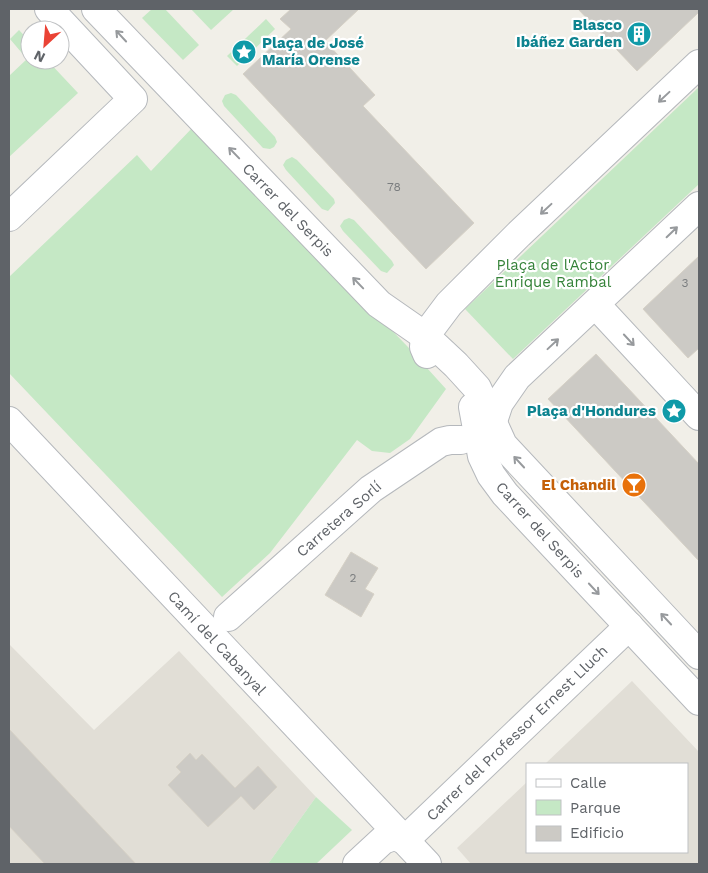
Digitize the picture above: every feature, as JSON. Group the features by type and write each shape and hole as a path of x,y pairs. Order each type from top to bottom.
{"street":[{"path":"49,9 133,99"},
{"name":"Carrer del Serpis","path":"96,9 379,304 425,336 456,365 477,388 503,445 699,655"},
{"path":"425,336 449,304 518,234 699,64"},
{"path":"133,99 128,84 134,74 143,70 154,72 158,75"},
{"path":"9,217 133,99"},
{"path":"493,421 499,403 517,376 596,305 699,206"},
{"path":"394,316 414,316 449,304"},
{"path":"449,304 444,318 444,329 450,341 481,373 491,377 517,376"},
{"path":"596,305 699,416"},
{"name":"Carrer del Serpis","path":"425,336 424,347 426,353 463,392 473,407 482,456 491,475 505,494 699,701"},
{"name":"Camí del Cabanyal","path":"9,421 209,634 402,852 427,864"},
{"name":"Carretera Sorlí","path":"228,617 371,489 441,442 461,440"},
{"name":"Carrer del Professor Ernest Lluch","path":"402,852 629,626"},
{"path":"357,864 383,840 394,836 402,852"}],"shaded area":[{"path":"9,644 94,730 179,651 316,797 268,864 9,864"},
{"path":"632,681 699,752 699,864 471,864 457,848 526,783 526,853 688,853 688,763 546,763"}],"green space":[{"path":"152,9 165,9 199,45 183,60 142,18"},
{"path":"191,9 234,9 211,30"},
{"path":"266,19 275,29 237,66 227,56"},
{"path":"20,31 20,51 10,39"},
{"path":"20,66 20,70 56,70 78,93 9,157 9,76"},
{"name":"Plaça de l'Actor Enrique Rambal","path":"699,87 699,184 513,359 465,309"},
{"path":"231,93 236,95 275,137 277,142 274,147 270,149 263,148 224,106 222,101 225,95"},
{"path":"194,126 408,347 446,389 410,439 390,453 372,451 357,440 270,553 222,597 9,373 9,277 137,155 151,171"},
{"path":"292,157 334,199 335,203 328,211 322,209 286,170 283,165 286,160"},
{"path":"349,218 354,220 392,261 394,265 387,273 381,271 343,231 340,226 344,220"},
{"path":"316,797 352,830 316,864 268,864"}],"building":[{"path":"291,9 359,9 325,41 375,95 363,106 474,223 426,269 243,74 291,29 280,19"},
{"name":"Blasco Ibáñez Garden","path":"578,9 699,9 699,12 637,71"},
{"path":"699,256 699,348 688,358 643,309"},
{"path":"596,354 699,464 699,561 548,399"},
{"path":"351,552 378,568 365,589 374,594 361,617 325,595"},
{"path":"9,729 136,864 45,864 9,826"},
{"path":"190,753 196,760 202,754 235,788 258,766 277,787 254,810 241,796 208,827 168,785 181,772 176,767"}],"place":[{"name":"Blasco Ibáñez Garden","path":"639,34"},
{"name":"Plaça de José María Orense","path":"244,52"},
{"name":"Plaça d'Hondures","path":"674,411"},
{"name":"El Chandil","path":"634,485"}]}
